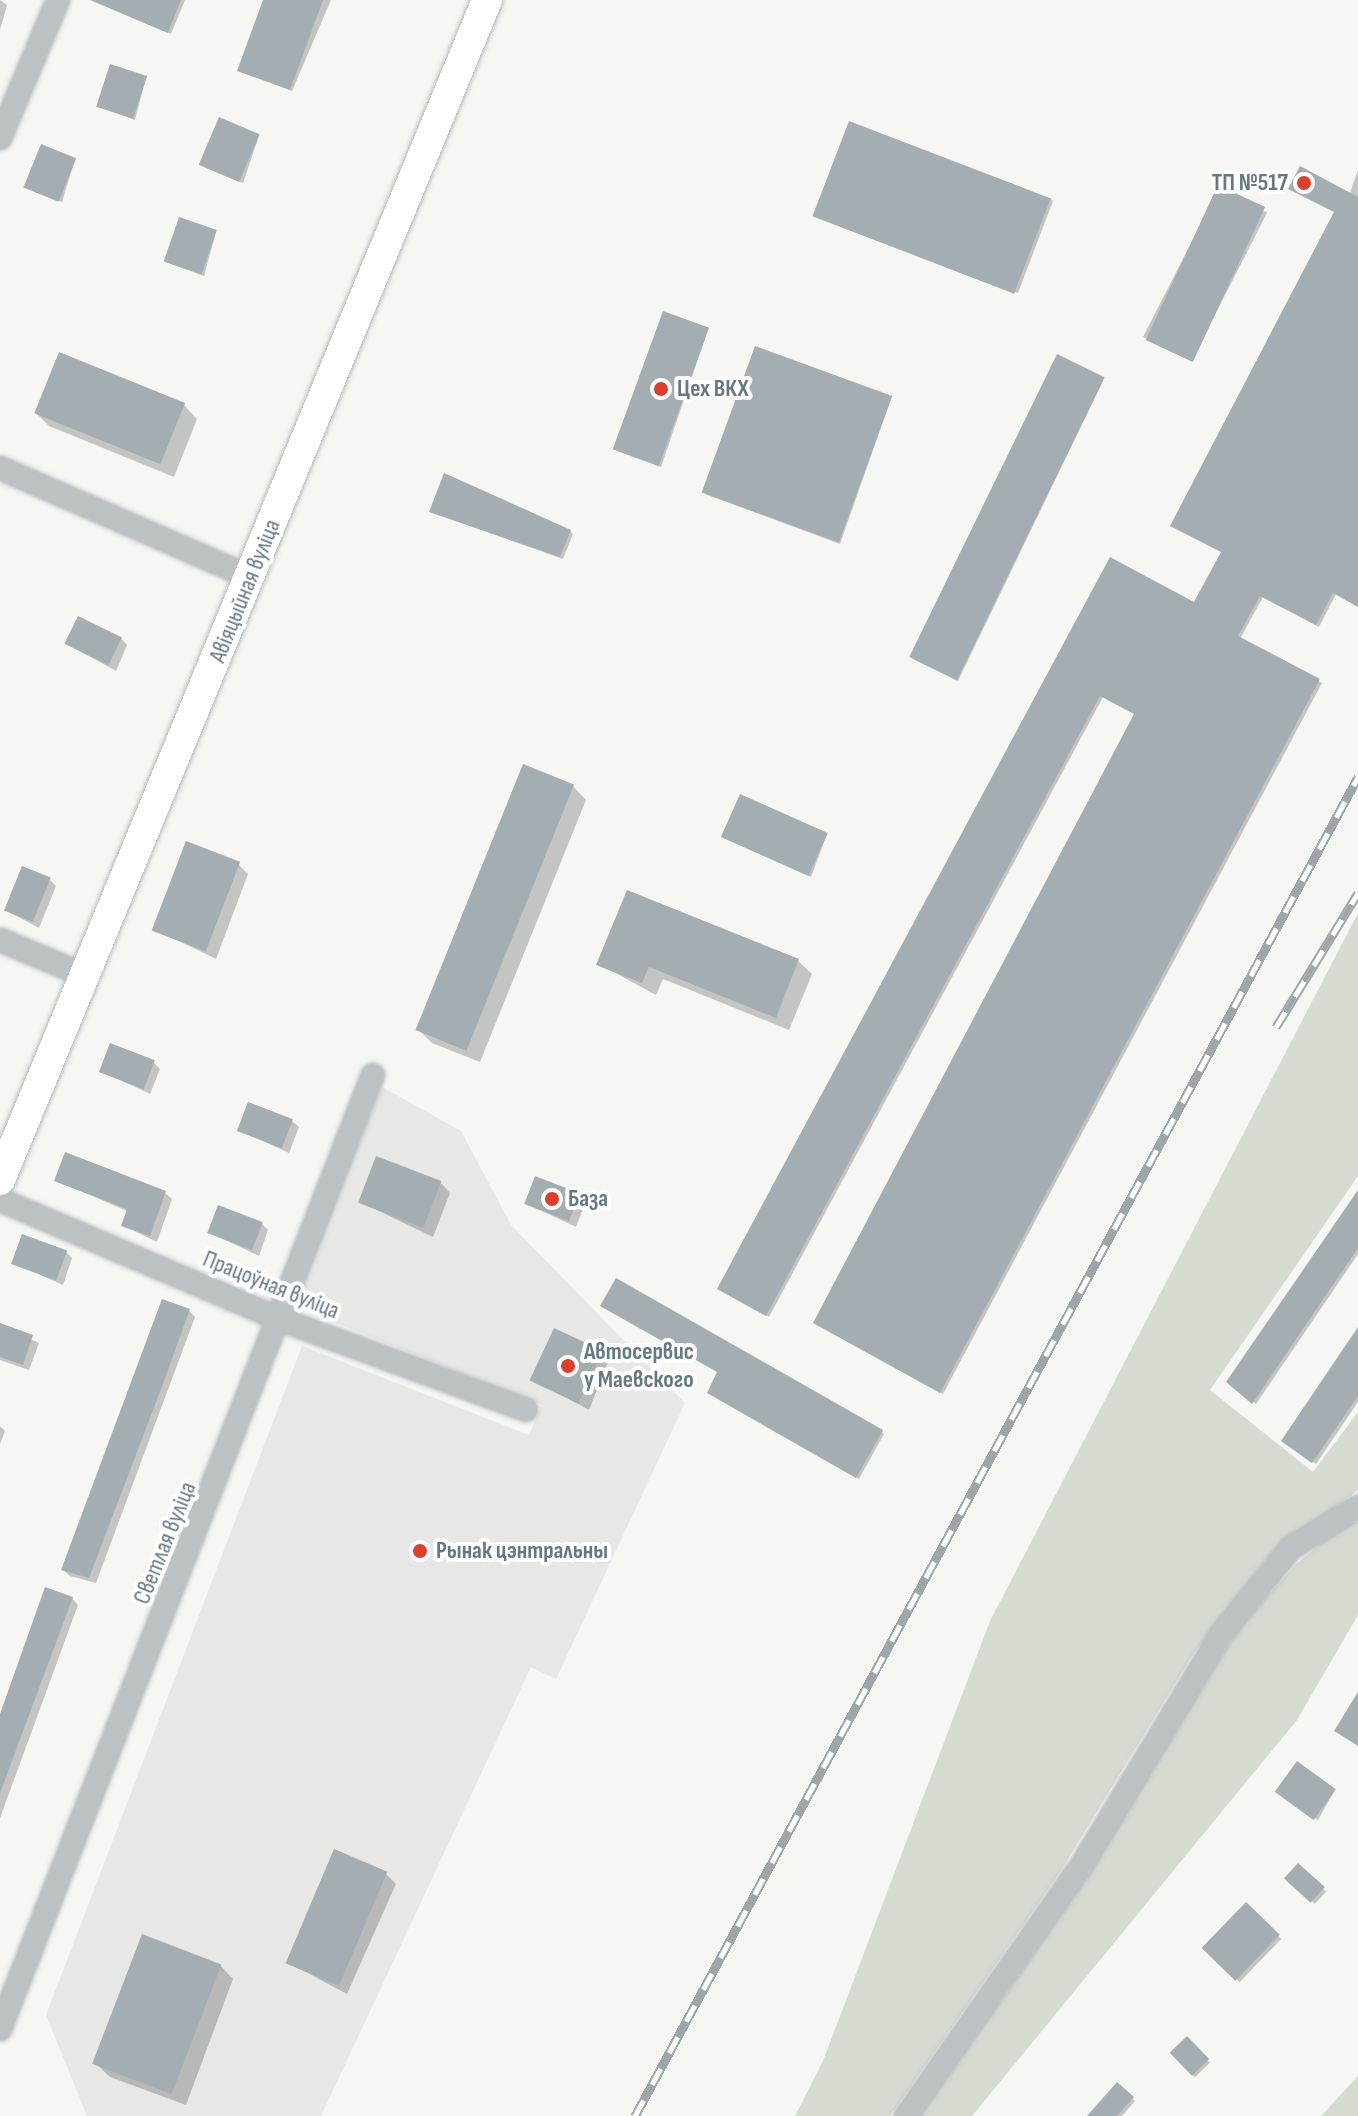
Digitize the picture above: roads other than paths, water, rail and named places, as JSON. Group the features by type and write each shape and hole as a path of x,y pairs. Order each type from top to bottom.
{"street":[{"path":"0,138 58,0"},
{"name":"Авіяцыйная вуліца","path":"0,1180 487,0"},
{"path":"0,468 250,577"},
{"path":"0,940 86,976"},
{"name":"Светлая вуліца","path":"0,2029 282,1320 373,1075"},
{"name":"Працоўная вуліца","path":"0,1200 282,1320 526,1410"},
{"path":"906,2116 1082,1865 1222,1633 1291,1548 1358,1507"}],"railway":[{"path":"635,2116 1358,777"},
{"path":"1276,1027 1358,893"}],"place":[{"name":"ТП №517","path":"1304,183"},
{"name":"Цех ВКХ","path":"661,389"},
{"name":"База","path":"552,1199"},
{"name":"Автосервис у Маевского","path":"568,1366"},
{"name":"Рынак цэнтральны","path":"420,1551"}]}
